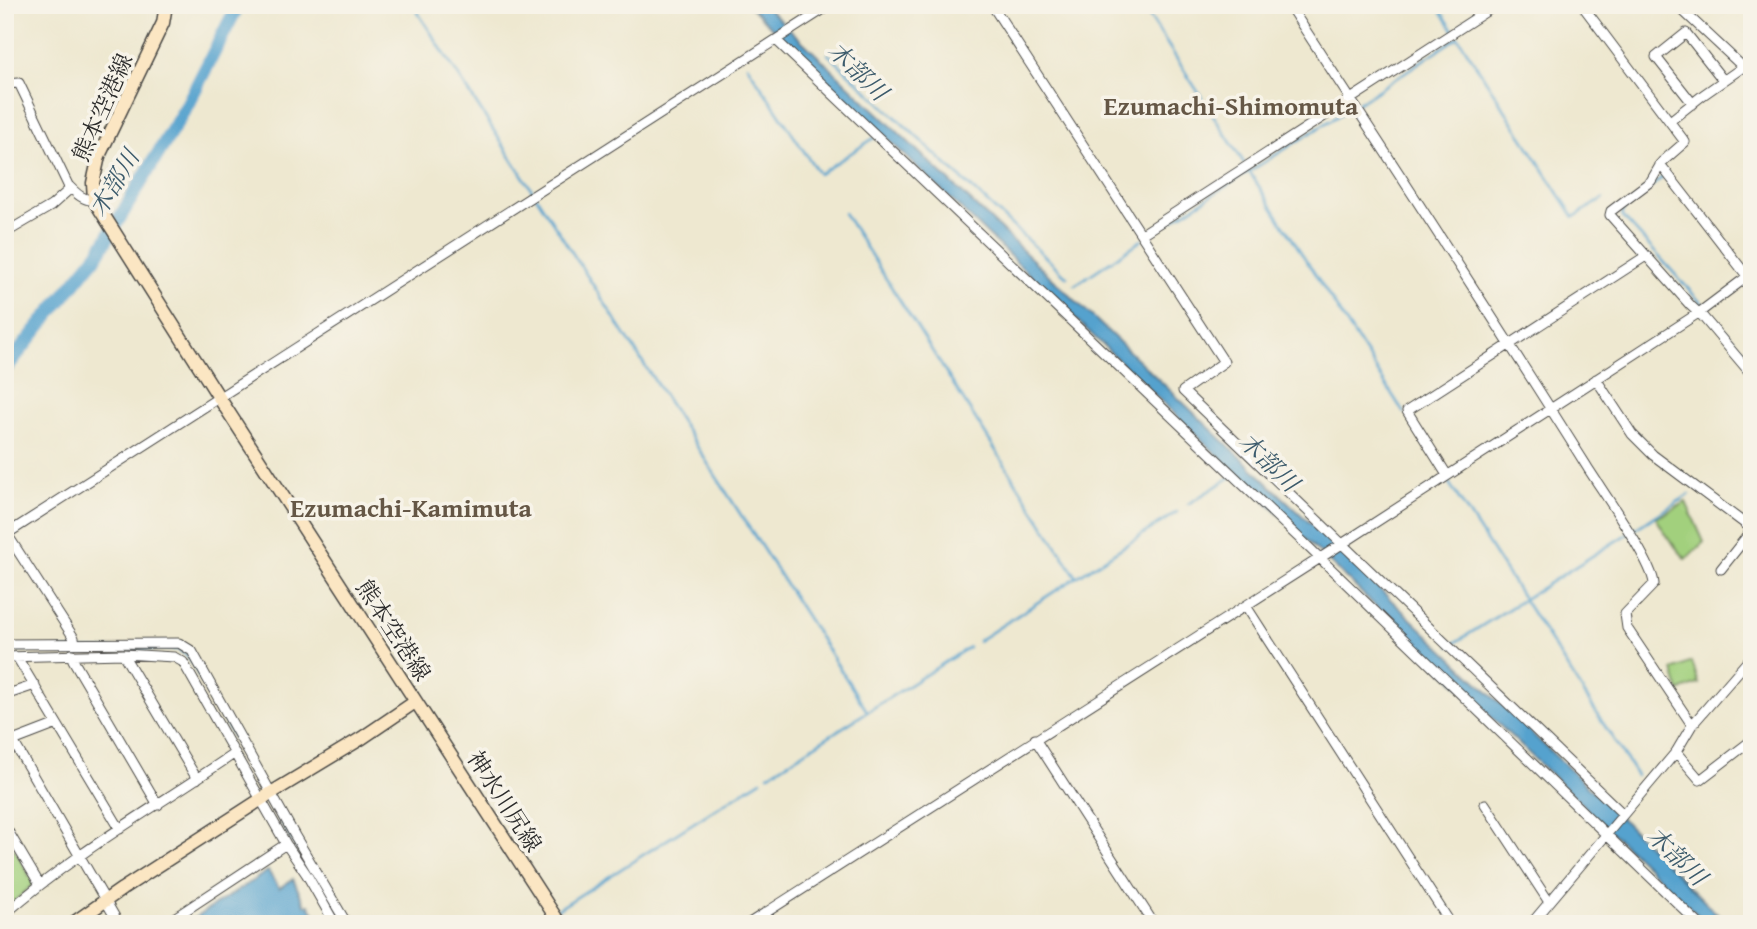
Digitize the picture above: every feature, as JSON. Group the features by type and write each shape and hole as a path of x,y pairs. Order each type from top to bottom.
{"main road":[{"name":"熊本空港線","path":"72,924 105,900 415,702 108,226 94,200 93,183 99,156 163,23 166,5"},
{"name":"神水川尻線","path":"415,702 560,924"}],"street":[{"path":"75,643 6,533 220,399 312,336 830,5"},
{"path":"992,5 1224,362 1183,391 1623,814"},
{"path":"1289,5 1550,408 1654,576 1654,584 1625,614 1627,628 1692,725"},
{"path":"1142,234 1496,5"},
{"path":"1582,5 1685,142 1660,164 1651,181 1611,211 1613,219 1646,256 1702,310 1752,375"},
{"path":"1670,121 1743,67 1692,18 1674,5"},
{"path":"1693,104 1656,57 1686,33 1723,80"},
{"path":"778,39 1699,924"},
{"path":"5,84 19,83 71,188 88,200 94,200"},
{"path":"748,924 1596,379 1702,310 1749,274 1660,164"},
{"path":"5,233 51,206 71,188"},
{"path":"1447,475 1407,411 1646,256"},
{"path":"1596,379 1632,434 1653,455 1752,529 1721,569"},
{"path":"1246,606 1451,924"},
{"path":"5,644 179,643 192,651 266,796 286,844 335,924"},
{"path":"72,654 73,660 158,805"},
{"path":"5,657 123,654 174,657 183,662 235,753 266,796 347,924"},
{"path":"123,654 197,779"},
{"path":"1531,924 1676,752 1692,725 1752,656"},
{"path":"17,657 120,829"},
{"path":"5,695 34,685"},
{"path":"57,724 9,742 119,924"},
{"path":"1035,739 1154,924"},
{"path":"1676,752 1700,780 1752,740"},
{"path":"5,914 40,884 80,856 235,753"},
{"path":"1485,804 1549,902"},
{"path":"5,826 10,844 40,884"},
{"path":"171,922 286,844"}],"green space":[{"path":"1686,502 1704,542 1686,559 1656,518"},
{"path":"1692,662 1699,684 1679,691 1673,670"},
{"path":"5,850 15,850 34,884 5,909"}],"water":[{"path":"748,5 764,5 1624,821 1727,924 1707,924"},
{"path":"268,871 279,888 293,879 305,905 309,905 320,924 190,924 190,921"}],"waterway":[{"name":"木部川","path":"5,369 98,254 186,107 238,5"},
{"path":"413,5 867,711"},
{"path":"1142,5 1244,163"},
{"path":"1437,5 1454,31"},
{"path":"1357,104 1458,37 1574,217 1603,199"},
{"path":"828,54 1067,277"},
{"path":"747,65 819,174 874,138"},
{"path":"1147,236 1352,107"},
{"path":"1249,171 1404,413"},
{"path":"1665,175 1622,211 1623,217 1703,305"},
{"path":"844,213 1076,576"},
{"path":"1075,285 1142,240"},
{"path":"1707,310 1752,360"},
{"path":"1188,504 1231,477"},
{"path":"1447,480 1637,776"},
{"path":"1450,646 1690,494"},
{"path":"978,641 1177,512"},
{"path":"768,775 969,647"},
{"path":"5,650 177,649 188,656 262,788"},
{"path":"558,909 761,780"},
{"path":"271,806 302,857"},
{"path":"535,924 547,916"}],"district":[{"name":"Ezumachi-Shimomuta","path":"1231,105"},
{"name":"Ezumachi-Kamimuta","path":"411,507"}]}
